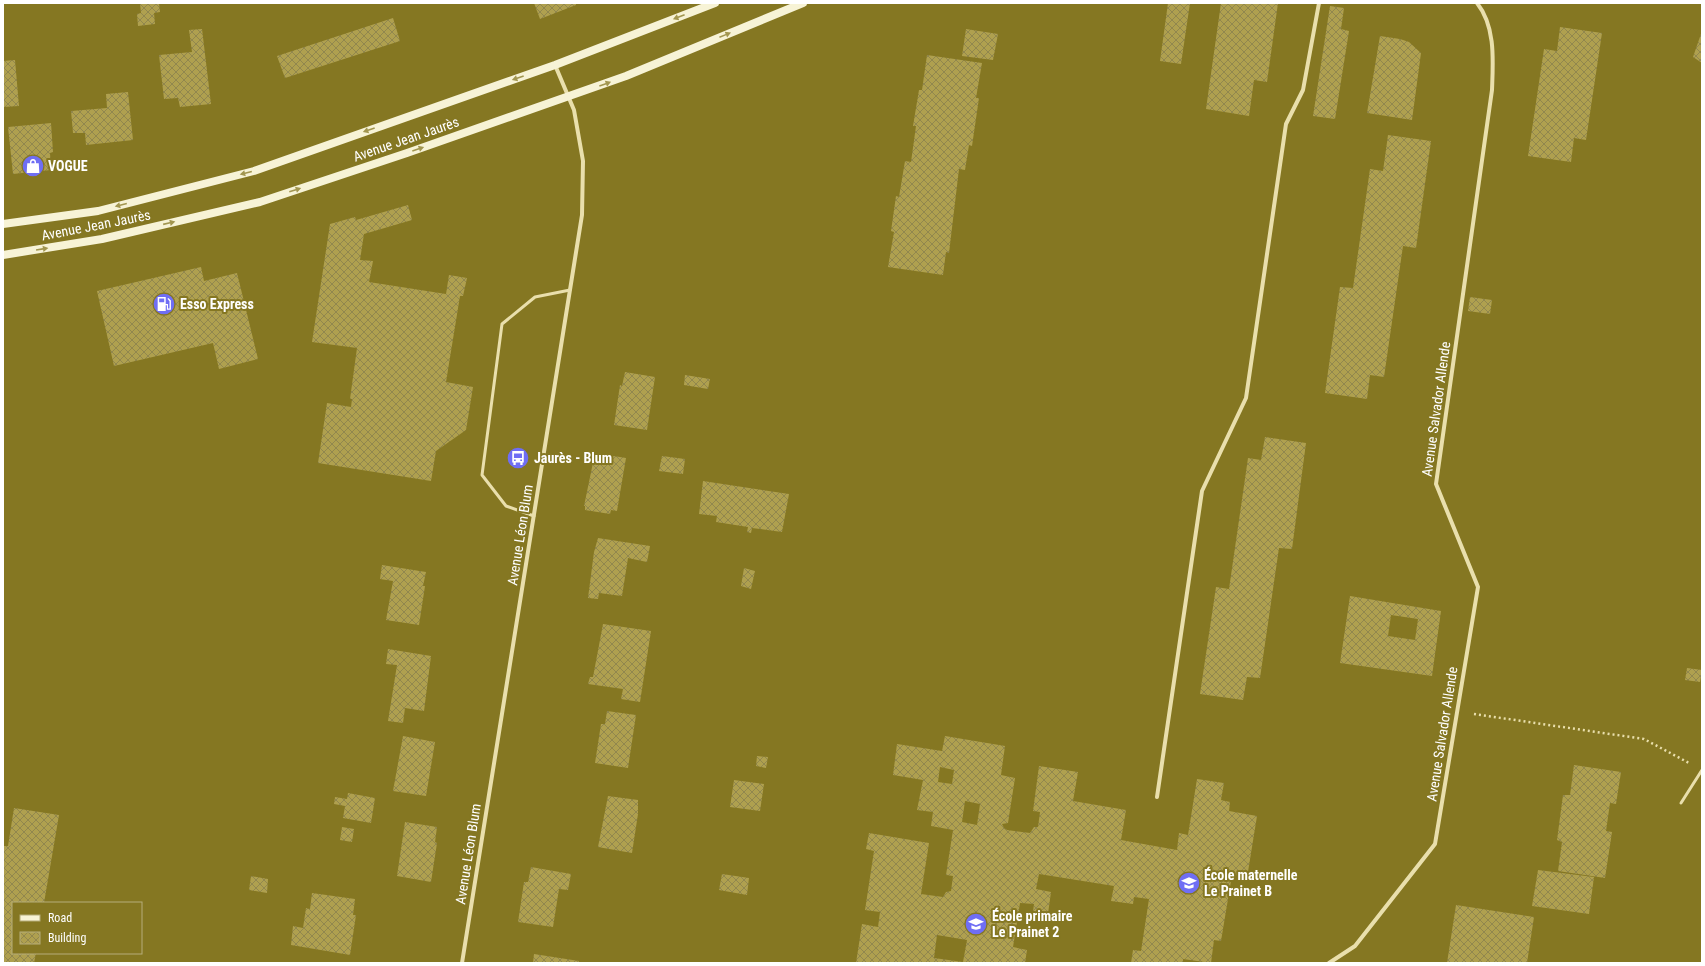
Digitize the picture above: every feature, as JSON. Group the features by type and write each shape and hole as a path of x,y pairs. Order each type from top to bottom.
{"main road":[{"name":"Avenue Jean Jaurès","path":"3,224 98,211 254,171 555,65 714,3"},
{"name":"Avenue Jean Jaurès","path":"3,255 102,240 260,202 626,76 803,3"}],"street":[{"path":"1157,796 1202,491 1246,398 1286,124 1303,90 1319,3"},
{"name":"Avenue Salvador Allende","path":"1329,963 1355,946 1435,844 1478,587 1436,484 1492,90 1494,48 1483,10 1477,3"},
{"name":"Avenue Léon Blum","path":"462,963 582,215 583,161 574,110 555,65"}],"lane":[{"path":"534,516 506,506 482,475 502,324 535,297 570,290"},
{"path":"1681,803 1702,770"}],"path":[{"path":"1457,711 1644,739 1696,766"}],"building":[{"path":"140,3 159,3 160,12 154,13 155,24 138,26 137,14 141,13"},
{"path":"534,3 576,3 576,5 540,19"},
{"path":"1168,3 1190,3 1181,64 1160,61"},
{"path":"1221,3 1278,3 1267,82 1254,80 1249,116 1206,109"},
{"path":"1330,6 1344,8 1341,29 1349,31 1335,119 1313,116"},
{"path":"393,18 400,41 285,78 277,56"},
{"path":"1560,27 1602,33 1586,140 1574,138 1571,162 1528,156 1544,49 1557,51"},
{"path":"202,29 211,104 180,107 178,98 164,99 159,55 192,52 189,30"},
{"path":"966,29 998,34 993,60 962,56"},
{"path":"1702,31 1702,63 1693,57"},
{"path":"1380,36 1409,42 1421,53 1412,120 1367,113"},
{"path":"927,55 982,63 976,98 979,98 972,146 969,145 965,170 959,169 949,253 946,252 943,275 888,267 894,232 891,231 896,196 899,197 905,161 911,162 916,126 913,126 919,90 922,90"},
{"path":"15,60 19,106 3,107 3,61"},
{"path":"128,92 133,140 86,145 85,133 73,133 71,111 107,108 106,94"},
{"path":"51,123 53,152 50,153 51,170 13,174 8,127"},
{"path":"1388,135 1431,141 1416,248 1403,246 1384,377 1370,375 1367,399 1325,393 1340,287 1353,288 1370,169 1383,171"},
{"path":"408,205 412,220 364,234 360,260 373,261 369,282 446,294 449,275 467,278 463,296 460,296 446,382 473,387 466,430 436,451 431,481 318,463 327,403 351,407 352,399 350,399 357,348 312,342 330,224 355,217 356,220"},
{"path":"201,267 204,281 237,273 258,359 219,369 213,343 114,366 97,291"},
{"path":"1470,297 1492,300 1490,314 1468,311"},
{"path":"625,372 655,377 647,430 614,425 620,385 622,386"},
{"path":"685,375 710,379 708,389 684,385"},
{"path":"1265,437 1306,443 1292,549 1279,548 1260,678 1247,677 1243,700 1200,694 1216,587 1229,589 1248,458 1261,460"},
{"path":"595,453 626,458 617,511 611,510 610,514 585,510 584,506"},
{"path":"662,456 685,459 683,474 659,471"},
{"path":"703,481 789,494 782,532 752,528 751,533 747,532 748,527 716,522 717,516 699,514"},
{"path":"598,538 650,546 647,562 628,558 622,596 599,593 598,599 588,598 594,552"},
{"path":"382,565 426,572 419,625 386,620 393,581 380,579"},
{"path":"744,568 755,571 751,589 741,586"},
{"path":"1350,596 1441,611 1432,676 1340,663","holes":["1391,615 1418,619 1415,640 1388,636"]},
{"path":"603,624 651,631 640,702 621,699 623,689 588,684 590,677 593,677"},
{"path":"388,649 431,656 424,711 405,708 403,723 388,721 397,665 386,664"},
{"path":"1687,668 1702,670 1700,682 1685,680"},
{"path":"607,711 636,715 628,768 595,763 601,724 605,724"},
{"path":"403,736 435,742 426,796 393,791"},
{"path":"945,736 1005,746 1001,775 1015,778 1008,823 1002,824 1007,830 1030,833 1034,827 1038,827 1040,812 1033,811 1039,766 1078,772 1073,801 1126,810 1121,840 1177,850 1179,833 1188,835 1197,779 1224,783 1221,800 1230,802 1229,811 1257,816 1247,878 1232,875 1221,941 1214,940 1211,963 1183,959 1183,963 1131,963 1133,950 1141,951 1149,899 1134,897 1133,904 1111,901 1114,886 1039,874 1036,889 1051,892 1047,921 1032,919 1034,904 1020,903 1013,947 1027,950 1025,963 856,963 862,924 878,927 880,912 865,910 874,851 866,849 869,833 929,843 921,894 943,897 946,892 951,891 953,876 946,875 953,830 931,826 933,812 917,810 923,780 893,775 897,744 942,751","holes":["940,767 954,770 952,784 938,782","965,801 980,804 977,825 962,822","937,935 967,940 963,962 934,958"]},
{"path":"757,756 768,757 766,768 756,766"},
{"path":"1574,765 1621,772 1616,804 1610,803 1606,831 1612,832 1605,878 1558,871 1562,842 1557,840 1563,795 1570,795"},
{"path":"734,780 764,784 760,811 730,807"},
{"path":"348,793 375,798 371,823 343,818 345,806 334,804 335,797 347,799"},
{"path":"608,796 638,800 638,814 632,853 598,847"},
{"path":"14,808 59,815 44,902 12,902 12,954 36,954 34,963 3,963 3,846 8,846"},
{"path":"405,822 437,827 435,842 437,843 431,882 397,876"},
{"path":"342,827 354,829 352,842 340,840"},
{"path":"531,867 571,874 568,890 559,889 553,927 518,922 524,882 528,882"},
{"path":"1538,870 1594,877 1589,914 1532,906"},
{"path":"722,874 749,878 747,895 719,890"},
{"path":"251,876 268,879 267,893 249,890"},
{"path":"312,893 355,899 353,915 356,915 350,955 291,945 293,926 303,928 306,908 310,909"},
{"path":"1456,905 1534,917 1527,963 1447,963"},
{"path":"534,954 579,961 578,963 533,963"}],"place":[{"name":"VOGUE","path":"33,166"},
{"name":"Esso Express","path":"164,304"},
{"name":"Jaurès - Blum","path":"518,458"},
{"name":"École maternelle Le Prainet B","path":"1189,883"},
{"name":"École primaire Le Prainet 2","path":"976,924"}]}
